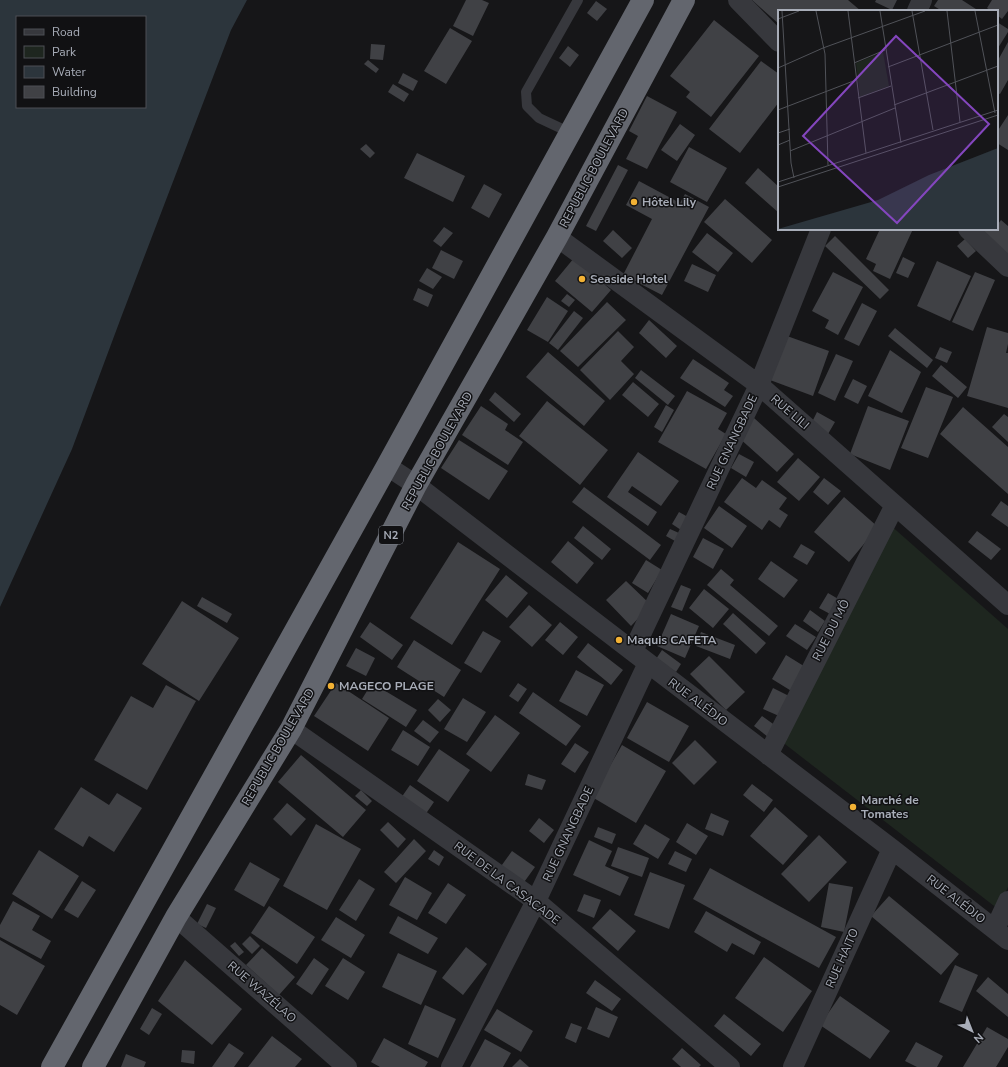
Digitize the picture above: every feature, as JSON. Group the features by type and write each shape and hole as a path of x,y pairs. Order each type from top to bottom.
{"highway":[{"path":"52,1067 387,466 643,0"},
{"name":"REPUBLIC BOULEVARD","path":"93,1067 176,918 291,729 416,485 557,237 684,0"}],"street":[{"path":"738,0 778,41"},
{"path":"917,10 922,0"},
{"name":"RUE GNANGBADE","path":"451,1067 536,901 640,657 759,386 821,230"},
{"path":"969,230 1008,267"},
{"name":"RUE LILI","path":"557,237 759,386 1007,602"},
{"name":"RUE ALÉDJO","path":"387,466 416,485 892,849 1002,935"},
{"name":"RUE DU MÔ","path":"768,755 895,505"},
{"name":"RUE DE LA CASACADE","path":"291,729 536,901 730,1067"},
{"name":"RUE HAITO","path":"793,1067 892,849"},
{"path":"1002,935 1008,901"},
{"name":"RUE WAZÉLAO","path":"176,918 347,1067"}],"lane":[{"path":"571,133 539,118 527,106 526,92 578,0"}],"green space":[{"path":"889,524 1008,629 1008,887 998,909 781,741"}],"water":[{"path":"0,0 247,0 231,30 72,449 0,607"}],"building":[{"path":"466,0 482,0 489,3 473,36 453,26"},
{"path":"752,0 848,0 860,10 778,10 778,23"},
{"path":"876,0 897,0 892,10 875,2"},
{"path":"938,0 962,0 977,10 940,10 934,6"},
{"path":"992,0 1008,0 1008,11 1002,19 998,16 998,10 990,10 987,8"},
{"path":"596,1 607,9 597,21 587,13"},
{"path":"714,20 759,56 711,117 686,97 690,92 670,76"},
{"path":"998,23 1008,29 1008,32 998,48"},
{"path":"450,28 472,41 446,84 424,71"},
{"path":"1008,42 1008,80 1000,94 998,93 998,60"},
{"path":"371,44 385,45 383,60 370,59"},
{"path":"568,46 579,55 570,67 559,58"},
{"path":"368,60 379,69 376,73 364,64"},
{"path":"761,61 778,73 778,103 740,153 709,129"},
{"path":"403,73 418,81 413,91 398,83"},
{"path":"393,84 409,94 404,102 388,92"},
{"path":"647,96 677,112 647,169 626,159 638,136 629,131"},
{"path":"1008,115 1008,150 998,144 998,130"},
{"path":"680,124 695,135 677,161 661,150"},
{"path":"366,144 375,153 370,158 360,149"},
{"path":"689,147 727,168 707,202 670,182"},
{"path":"417,153 465,176 453,202 404,178"},
{"path":"618,165 628,170 596,231 586,226"},
{"path":"758,168 778,186 778,212 745,183"},
{"path":"639,181 680,203 685,194 709,207 662,295 623,275 652,219 626,205"},
{"path":"484,184 502,194 489,218 471,208"},
{"path":"725,199 772,240 752,263 704,222"},
{"path":"1001,220 1008,226 1008,260 974,230 998,230 998,224"},
{"path":"444,227 453,233 441,247 433,241"},
{"path":"613,230 632,248 622,258 603,241"},
{"path":"880,230 913,230 890,279 873,271 876,264 866,259"},
{"path":"707,233 733,253 718,272 692,252"},
{"path":"835,236 889,290 880,299 825,246"},
{"path":"965,239 976,251 968,258 957,246"},
{"path":"441,250 463,261 454,279 432,268"},
{"path":"903,257 915,263 908,278 896,273"},
{"path":"574,258 611,290 592,312 555,281"},
{"path":"937,261 971,276 950,321 917,306"},
{"path":"692,264 716,275 708,292 684,281"},
{"path":"427,268 442,277 433,289 419,281"},
{"path":"833,272 863,287 838,335 825,328 829,320 812,311"},
{"path":"975,272 995,280 973,331 952,322"},
{"path":"418,288 433,295 428,307 413,300"},
{"path":"567,294 575,300 569,307 561,301"},
{"path":"547,297 568,311 548,342 527,330"},
{"path":"607,302 626,320 578,367 560,351"},
{"path":"862,303 877,311 859,346 844,339"},
{"path":"574,311 583,318 558,350 549,343"},
{"path":"649,320 677,346 666,358 639,333"},
{"path":"987,327 1008,333 1006,353 1008,353 1008,408 967,396"},
{"path":"895,328 933,360 927,368 888,336"},
{"path":"618,331 634,347 621,361 634,374 610,400 580,370"},
{"path":"787,336 829,351 813,396 770,380"},
{"path":"940,347 952,352 947,363 935,358"},
{"path":"890,350 921,372 902,413 868,396"},
{"path":"548,352 605,401 584,426 526,377"},
{"path":"836,354 853,361 835,401 818,393"},
{"path":"693,359 729,383 724,390 733,396 725,407 680,378"},
{"path":"941,365 967,387 958,398 932,376"},
{"path":"641,370 675,396 668,405 635,378"},
{"path":"853,379 867,386 858,404 844,397"},
{"path":"633,382 659,404 648,417 622,395"},
{"path":"926,387 953,397 928,458 901,448"},
{"path":"687,391 727,413 718,429 726,434 706,469 658,442"},
{"path":"495,392 521,414 514,422 489,400"},
{"path":"547,401 608,450 580,485 519,436"},
{"path":"666,405 674,410 662,432 654,427"},
{"path":"481,406 508,424 505,430 523,442 508,465 462,435"},
{"path":"868,406 909,421 890,470 850,454"},
{"path":"963,407 1008,447 1008,494 940,434"},
{"path":"817,412 835,422 828,434 811,424"},
{"path":"1004,414 1008,417 1008,442 992,427"},
{"path":"754,418 794,454 777,472 738,437"},
{"path":"459,440 508,471 489,500 441,468"},
{"path":"638,452 679,481 661,506 632,486 628,492 657,512 648,526 607,497"},
{"path":"739,454 754,462 746,477 731,468"},
{"path":"798,458 820,477 799,501 777,482"},
{"path":"742,478 756,488 762,480 787,498 779,509 788,515 780,528 769,520 762,530 724,502"},
{"path":"824,478 841,491 828,505 813,492"},
{"path":"584,487 661,545 650,560 572,502"},
{"path":"844,497 878,527 849,562 814,532"},
{"path":"1001,501 1008,506 1008,527 991,515"},
{"path":"719,506 747,526 732,548 704,528"},
{"path":"679,512 688,517 681,530 672,524"},
{"path":"583,526 611,549 602,560 574,538"},
{"path":"670,529 679,533 675,541 666,536"},
{"path":"977,531 1001,549 991,560 968,542"},
{"path":"703,538 724,549 713,569 693,557"},
{"path":"568,541 594,563 577,584 551,562"},
{"path":"458,542 500,569 452,645 410,618"},
{"path":"801,544 815,552 807,565 793,557"},
{"path":"646,560 662,570 648,593 632,583"},
{"path":"771,561 798,580 784,598 758,579"},
{"path":"721,569 734,580 730,585 778,626 769,636 707,585"},
{"path":"506,575 528,593 507,618 485,600"},
{"path":"626,581 651,605 631,626 606,600"},
{"path":"681,585 691,589 682,611 671,607"},
{"path":"704,589 729,609 713,628 689,608"},
{"path":"828,593 840,600 832,615 819,608"},
{"path":"202,597 232,614 227,623 197,606"},
{"path":"182,601 239,638 199,701 142,664"},
{"path":"529,605 552,625 532,647 509,627"},
{"path":"810,610 825,621 818,632 803,621"},
{"path":"733,613 766,643 756,654 723,624"},
{"path":"671,614 699,626 685,658 657,646"},
{"path":"370,622 403,645 392,660 360,637"},
{"path":"560,622 578,637 563,655 545,640"},
{"path":"795,624 816,637 807,650 786,636"},
{"path":"483,631 501,641 481,673 464,663"},
{"path":"701,632 735,645 730,659 696,646"},
{"path":"414,640 461,670 444,697 397,667"},
{"path":"588,643 623,670 611,685 577,657"},
{"path":"356,648 375,658 366,676 346,666"},
{"path":"662,650 681,664 676,672 656,659"},
{"path":"786,655 807,668 793,692 772,679"},
{"path":"709,656 745,692 726,710 690,674"},
{"path":"576,670 604,685 587,716 559,701"},
{"path":"336,683 389,718 368,751 314,716"},
{"path":"372,683 417,710 406,727 362,699"},
{"path":"518,683 527,689 518,702 509,696"},
{"path":"166,685 196,701 147,790 94,760 131,696 153,708"},
{"path":"773,688 789,696 779,716 763,709"},
{"path":"533,692 581,726 566,746 519,713"},
{"path":"463,698 486,712 467,742 444,729"},
{"path":"438,699 451,710 440,722 428,710"},
{"path":"647,702 689,726 669,762 627,738"},
{"path":"495,715 520,733 491,772 466,754"},
{"path":"762,716 776,726 768,737 754,726"},
{"path":"423,720 439,732 430,743 414,731"},
{"path":"403,730 430,747 418,766 391,750"},
{"path":"695,740 717,762 694,785 672,763"},
{"path":"575,743 589,752 575,773 561,764"},
{"path":"622,745 666,771 636,823 592,797"},
{"path":"439,749 470,770 448,802 417,781"},
{"path":"301,755 366,810 343,837 278,782"},
{"path":"528,774 546,780 542,790 525,785"},
{"path":"752,784 773,800 764,812 743,795"},
{"path":"410,785 434,802 425,815 401,798"},
{"path":"81,787 109,805 117,793 142,808 114,852 89,836 83,847 54,829"},
{"path":"361,790 372,801 367,806 355,796"},
{"path":"287,803 306,819 291,836 273,819"},
{"path":"775,807 808,836 783,865 750,836"},
{"path":"711,813 729,821 723,836 705,829"},
{"path":"539,818 554,830 544,843 529,831"},
{"path":"388,822 406,839 398,848 380,830"},
{"path":"687,823 708,836 696,855 676,842"},
{"path":"316,824 361,849 327,910 283,886"},
{"path":"645,824 670,839 658,859 633,844"},
{"path":"598,827 616,834 612,844 594,837"},
{"path":"819,835 847,862 809,902 781,874"},
{"path":"414,839 426,851 396,883 384,872"},
{"path":"589,840 612,851 605,866 629,877 620,896 573,875"},
{"path":"618,847 649,858 642,877 611,866"},
{"path":"39,850 79,876 52,919 12,894"},
{"path":"434,850 444,857 439,866 428,859"},
{"path":"512,851 535,867 522,885 499,869"},
{"path":"675,851 692,859 686,872 668,864"},
{"path":"250,862 280,879 264,907 234,890"},
{"path":"710,868 836,937 819,968 693,899"},
{"path":"650,872 685,885 669,929 634,915"},
{"path":"405,877 432,893 417,920 389,905"},
{"path":"359,879 375,889 356,921 339,910"},
{"path":"82,881 96,890 78,918 64,910"},
{"path":"448,883 466,895 446,924 428,913"},
{"path":"829,883 853,887 844,932 821,927"},
{"path":"584,894 601,900 594,918 577,911"},
{"path":"889,896 959,954 941,975 871,916"},
{"path":"13,901 40,916 32,930 51,941 41,959 0,937 0,925"},
{"path":"207,904 216,908 206,928 197,924"},
{"path":"269,906 315,937 297,964 251,933"},
{"path":"610,909 636,931 618,951 592,928"},
{"path":"706,911 761,942 754,955 732,943 727,952 694,932"},
{"path":"398,916 438,938 428,954 389,933"},
{"path":"336,917 365,935 351,958 321,940"},
{"path":"250,936 260,946 252,954 242,944"},
{"path":"0,940 45,966 17,1015 0,1005"},
{"path":"235,942 244,952 239,956 230,946"},
{"path":"466,947 487,964 463,995 442,978"},
{"path":"262,948 295,977 279,995 246,965"},
{"path":"398,953 437,971 421,1005 382,987"},
{"path":"764,957 812,991 783,1032 735,998"},
{"path":"314,958 329,969 312,995 296,984"},
{"path":"343,958 365,972 348,1000 325,986"},
{"path":"185,960 242,1009 212,1045 158,1001"},
{"path":"955,965 978,975 962,1012 939,1002"},
{"path":"988,977 1008,994 1008,1017 976,991"},
{"path":"595,980 621,999 612,1011 586,993"},
{"path":"840,996 890,1031 870,1059 820,1025"},
{"path":"425,1005 456,1019 438,1058 408,1044"},
{"path":"596,1007 618,1017 609,1038 587,1029"},
{"path":"152,1008 162,1014 149,1035 140,1029"},
{"path":"497,1009 533,1031 521,1052 484,1030"},
{"path":"724,1014 761,1044 751,1056 714,1026"},
{"path":"571,1023 582,1027 576,1043 565,1038"},
{"path":"987,1027 1008,1039 1008,1047 996,1067 963,1067"},
{"path":"272,1036 302,1059 295,1067 248,1067"},
{"path":"384,1038 428,1062 425,1067 380,1067 371,1062"},
{"path":"485,1039 511,1053 503,1067 470,1067"},
{"path":"916,1042 943,1056 937,1067 917,1067 905,1061"},
{"path":"229,1043 244,1053 234,1067 212,1067"},
{"path":"682,1048 701,1065 699,1067 681,1067 672,1059"},
{"path":"182,1050 195,1051 194,1064 181,1062"},
{"path":"126,1054 146,1062 144,1067 121,1067"},
{"path":"520,1059 529,1067 512,1067"}],"place":[{"name":"Hôtel Lily","path":"634,202"},
{"name":"Seaside Hotel","path":"582,279"},
{"name":"Maquis CAFETA","path":"619,640"},
{"name":"MAGECO PLAGE","path":"331,686"},
{"name":"Marché de Tomates","path":"853,807"}]}
